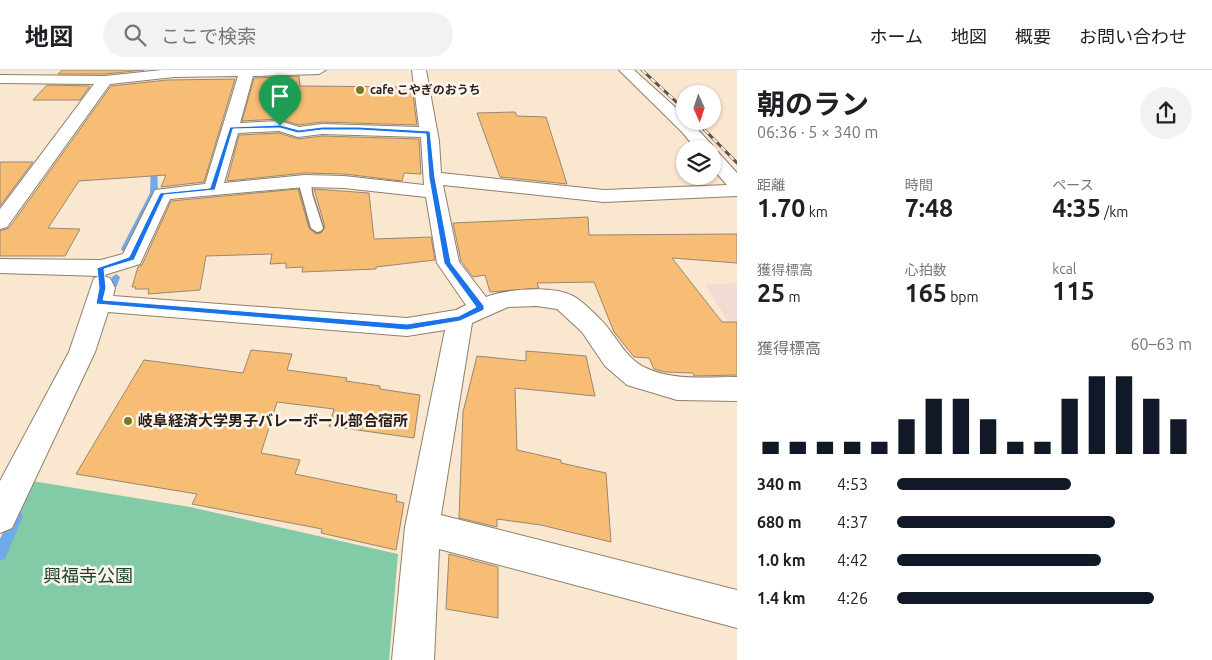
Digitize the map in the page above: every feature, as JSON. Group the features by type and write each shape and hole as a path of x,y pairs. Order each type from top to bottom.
{"street":[{"path":"0,79 105,80 174,72 319,70"},
{"path":"413,660 422,527 471,313 448,263 434,185 419,70"},
{"path":"626,70 698,140"},
{"path":"213,189 247,72"},
{"path":"0,223 105,80"},
{"path":"231,128 280,126 298,132 322,129 359,129 428,132"},
{"path":"721,166 737,184"},
{"path":"0,266 101,268 132,259 162,194 305,181 434,185 604,196 737,190"},
{"path":"0,516 82,352 103,288 101,268"},
{"path":"98,302 407,327 471,313 505,299 537,298 564,302 591,325 615,359 637,377 678,388 737,389"},
{"path":"422,527 737,609"}],"lane":[{"path":"305,181 305,196 314,213 317,228"}],"shaded area":[{"path":"737,283 737,335 705,285"}],"green space":[{"name":"興福寺公園","path":"32,481 190,507 398,554 389,660 0,660 0,548"}],"building":[{"path":"62,70 144,70 105,74 58,74"},
{"path":"299,76 300,86 412,87 417,125 322,122 299,125 280,119 242,121 254,78"},
{"path":"235,79 204,182 161,187 166,175 79,181 48,228 80,229 65,256 0,256 0,231 9,228 111,86 167,80"},
{"path":"47,85 90,86 80,100 33,100"},
{"path":"515,112 517,116 546,117 567,184 500,177 477,113"},
{"path":"279,133 298,139 322,136 419,139 421,174 404,173 402,181 344,174 305,173 227,181 239,135"},
{"path":"0,162 33,162 0,206"},
{"path":"298,189 309,228 316,234 321,233 325,227 314,189 369,193 374,239 431,237 435,260 376,267 376,269 302,272 303,267 286,268 286,263 270,264 272,254 206,256 200,290 148,294 149,289 135,289 136,287 132,287 138,267 142,265 171,201"},
{"path":"588,217 589,235 737,234 737,263 672,258 722,322 737,322 737,375 694,376 693,373 665,372 654,369 649,358 634,357 614,332 594,282 537,283 539,288 490,292 485,275 473,277 461,261 453,223"},
{"path":"251,350 292,354 287,370 347,378 346,381 380,386 380,389 420,395 414,438 329,426 334,409 277,402 261,453 300,460 295,474 397,495 396,501 404,503 396,550 321,533 322,529 192,504 197,494 76,474 144,360 243,373"},
{"path":"526,351 586,356 595,396 515,388 517,450 561,460 561,463 606,473 611,542 541,525 497,519 497,527 459,518 463,412 477,356 526,361"},
{"path":"449,554 498,567 498,618 446,609"}],"waterway":[{"path":"125,249 154,193 154,164"},
{"path":"113,286 116,277"},
{"path":"0,554 17,516"}],"railway":[{"path":"642,70 676,102"},
{"path":"705,130 737,163"}],"place":[{"name":"cafe こやぎのおうち","path":"360,90"},
{"name":"岐阜経済大学男子バレーボール部合宿所","path":"128,421"}],"route":[{"path":"280,126 298,132 322,129 359,129 428,132 432,178 448,263 481,308 460,318 407,327 98,302 103,288 101,268 132,259 162,194 213,189 231,128 280,126"}]}
